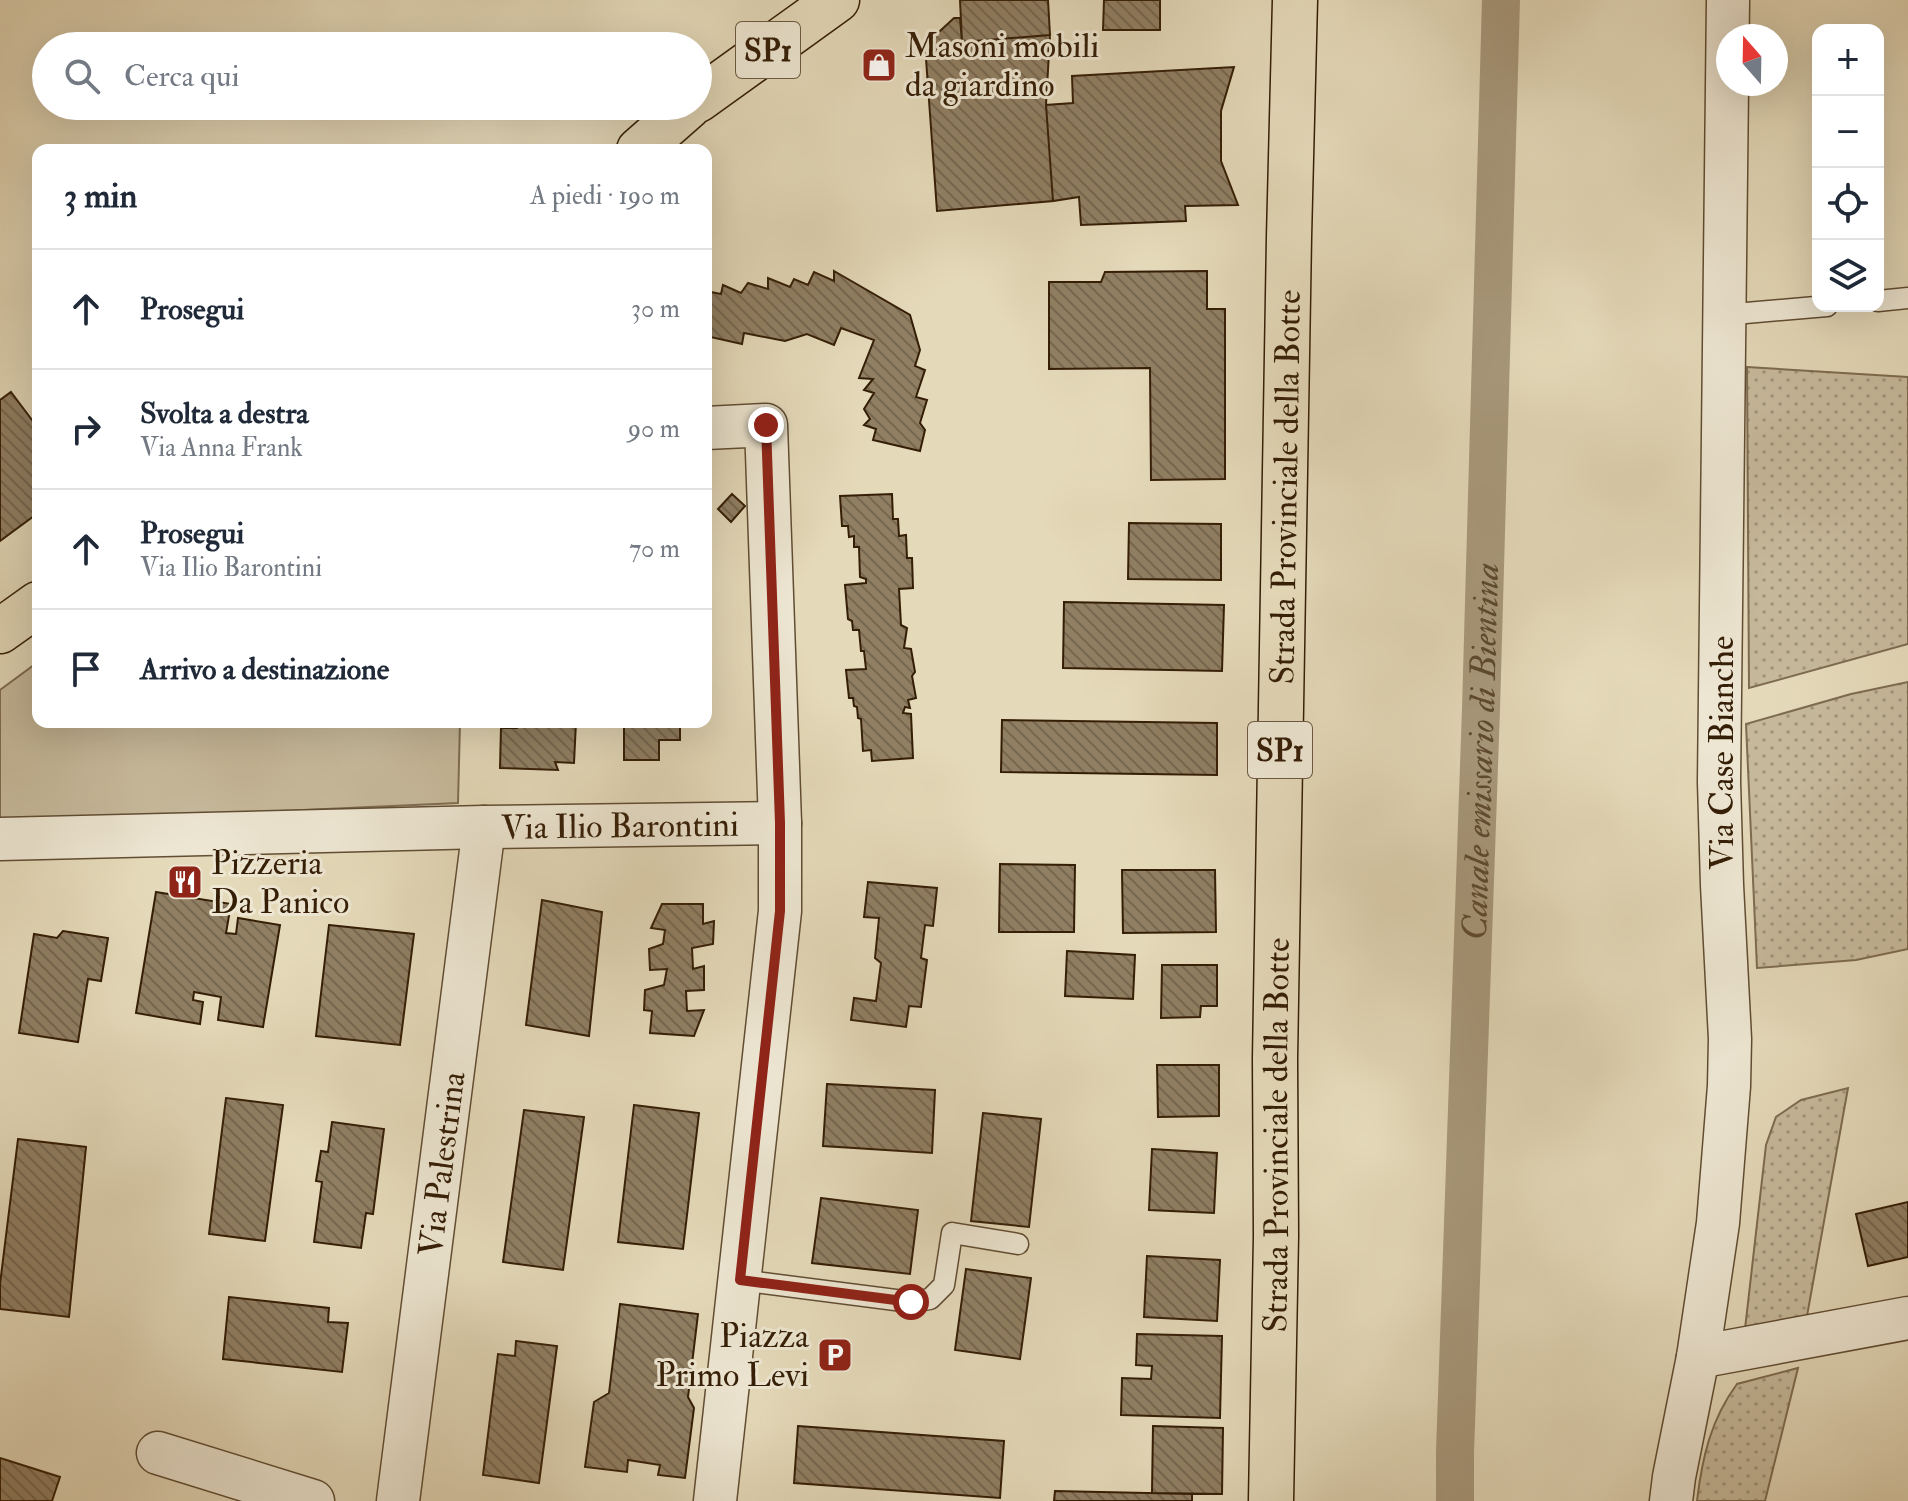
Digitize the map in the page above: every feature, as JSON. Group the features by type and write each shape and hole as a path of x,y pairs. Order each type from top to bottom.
{"main road":[{"name":"SP1","path":"712,83 787,0"},
{"name":"SP1","path":"712,88 837,0"},
{"name":"Strada Provinciale della Botte","path":"1271,1501 1276,996 1295,0"},
{"path":"646,144 673,120"},
{"path":"0,631 32,608"}],"street":[{"name":"Via Case Bianche","path":"1671,1501 1698,1357 1718,1223 1729,1086 1730,1039 1719,782 1728,0"},
{"name":"Via Ilio Barontini","path":"0,839 780,823 766,425 712,428"},
{"path":"715,1501 780,911 780,823"},
{"name":"Via Palestrina","path":"398,1501 484,827"},
{"path":"1698,1357 1908,1318"},
{"path":"158,1453 313,1501"}],"lane":[{"path":"1884,300 1908,298"},
{"path":"1723,315 1812,307"},
{"path":"740,1280 911,1302 930,1299 944,1285 952,1233 1018,1244"}],"shaded area":[{"path":"1747,367 1908,377 1908,644 1749,688"},
{"path":"32,666 32,728 460,728 458,803 0,824 0,690"},
{"path":"1908,682 1908,949 1856,960 1757,968 1746,724 1851,694"},
{"path":"1848,1088 1807,1316 1745,1329 1766,1145 1776,1117 1801,1100"},
{"path":"1798,1368 1765,1501 1697,1501 1709,1440 1720,1411 1737,1384"}],"building":[{"path":"960,0 1048,0 1050,35 962,42"},
{"path":"1104,0 1160,0 1160,30 1103,30"},
{"path":"954,18 960,18 962,42 1050,35 1046,105 1053,201 937,211 925,45"},
{"path":"1234,67 1221,111 1221,161 1238,205 1185,206 1186,221 1081,225 1079,197 1053,201 1046,105 1073,103 1072,76"},
{"path":"834,271 910,315 920,350 915,366 925,370 916,397 927,400 920,423 925,430 920,451 873,440 876,429 864,425 870,419 864,409 874,393 864,390 873,379 859,378 874,340 841,328 834,345 807,334 785,341 744,333 742,344 712,337 712,292 721,294 723,285 741,293 748,283 768,289 768,278 790,287 794,279 808,285 814,272 834,281"},
{"path":"1207,271 1207,309 1225,309 1225,479 1151,480 1150,368 1049,369 1049,282 1101,282 1105,272"},
{"path":"11,392 32,420 32,517 0,541 0,400"},
{"path":"732,494 745,506 731,522 718,509"},
{"path":"892,494 893,519 898,519 899,536 906,535 907,558 912,558 913,588 899,589 901,625 907,628 904,648 911,649 915,672 912,676 916,698 908,700 910,708 905,707 903,713 911,714 913,758 872,761 871,750 863,751 861,719 858,718 853,698 849,698 846,670 866,669 859,630 853,630 852,621 848,619 845,585 866,583 866,579 860,577 859,547 854,547 854,536 849,537 848,526 842,526 840,496"},
{"path":"1129,523 1221,524 1221,580 1128,579"},
{"path":"1064,602 1224,605 1222,671 1063,668"},
{"path":"1002,720 1217,723 1217,775 1001,772"},
{"path":"501,728 576,728 574,763 555,762 558,770 500,768"},
{"path":"624,728 680,728 680,740 659,740 659,760 624,760"},
{"path":"1000,864 1075,865 1074,932 999,932"},
{"path":"1122,870 1215,870 1216,932 1123,933"},
{"path":"868,882 937,888 933,926 925,925 921,958 927,960 921,1007 909,1006 906,1027 851,1020 854,998 876,1001 881,963 875,958 879,918 864,917"},
{"path":"156,892 231,904 226,933 236,934 238,918 280,925 263,1027 218,1020 221,997 194,992 193,1000 203,1002 200,1024 136,1013"},
{"path":"542,900 602,912 589,1036 526,1025"},
{"path":"662,904 703,904 703,924 714,921 713,944 692,948 693,969 704,966 704,990 686,991 687,1011 704,1010 694,1036 650,1033 652,1011 644,1010 645,990 664,985 667,969 650,970 649,949 663,944 665,930 651,928"},
{"path":"329,925 414,934 400,1045 316,1036"},
{"path":"63,931 108,938 101,981 88,979 78,1042 19,1033 34,934 57,938"},
{"path":"1067,951 1135,955 1133,999 1065,996"},
{"path":"1162,965 1217,965 1217,1006 1201,1006 1200,1017 1161,1018"},
{"path":"1157,1065 1219,1065 1219,1116 1158,1117"},
{"path":"827,1084 935,1090 932,1153 823,1146"},
{"path":"226,1098 283,1105 265,1241 209,1234"},
{"path":"634,1105 699,1113 683,1249 618,1242"},
{"path":"524,1110 584,1117 563,1270 503,1262"},
{"path":"983,1113 1041,1119 1029,1227 971,1221"},
{"path":"332,1122 384,1129 373,1214 366,1213 361,1248 314,1242 322,1182 316,1181 321,1151 328,1152"},
{"path":"18,1139 86,1147 69,1317 0,1309 0,1284"},
{"path":"1152,1149 1217,1153 1214,1213 1149,1210"},
{"path":"821,1198 918,1210 910,1274 812,1263"},
{"path":"1908,1202 1908,1257 1868,1266 1856,1214"},
{"path":"1147,1256 1220,1260 1217,1321 1144,1317"},
{"path":"966,1269 1031,1278 1020,1359 955,1350"},
{"path":"229,1297 329,1308 328,1322 348,1323 342,1372 223,1359"},
{"path":"620,1304 698,1314 688,1397 694,1408 685,1478 658,1475 660,1465 628,1460 627,1472 585,1467 594,1402 609,1393"},
{"path":"1137,1334 1222,1336 1220,1418 1121,1415 1122,1378 1151,1379 1152,1366 1136,1365"},
{"path":"516,1341 557,1346 539,1483 483,1475 498,1354 515,1356"},
{"path":"798,1426 1004,1441 1000,1498 794,1483"},
{"path":"1153,1426 1223,1428 1222,1494 1152,1493"},
{"path":"0,1458 60,1477 52,1501 0,1501"},
{"path":"1055,1491 1192,1494 1192,1501 1054,1501"}],"waterway":[{"name":"Canale emissario di Bientina","path":"1455,1501 1501,0"}],"place":[{"name":"Masoni mobili da giardino","path":"879,65"},
{"name":"Pizzeria Da Panico","path":"185,882"},
{"name":"Piazza Primo Levi","path":"835,1355"}],"route":[{"path":"766,425 780,823 780,911 740,1280 911,1302"}]}
